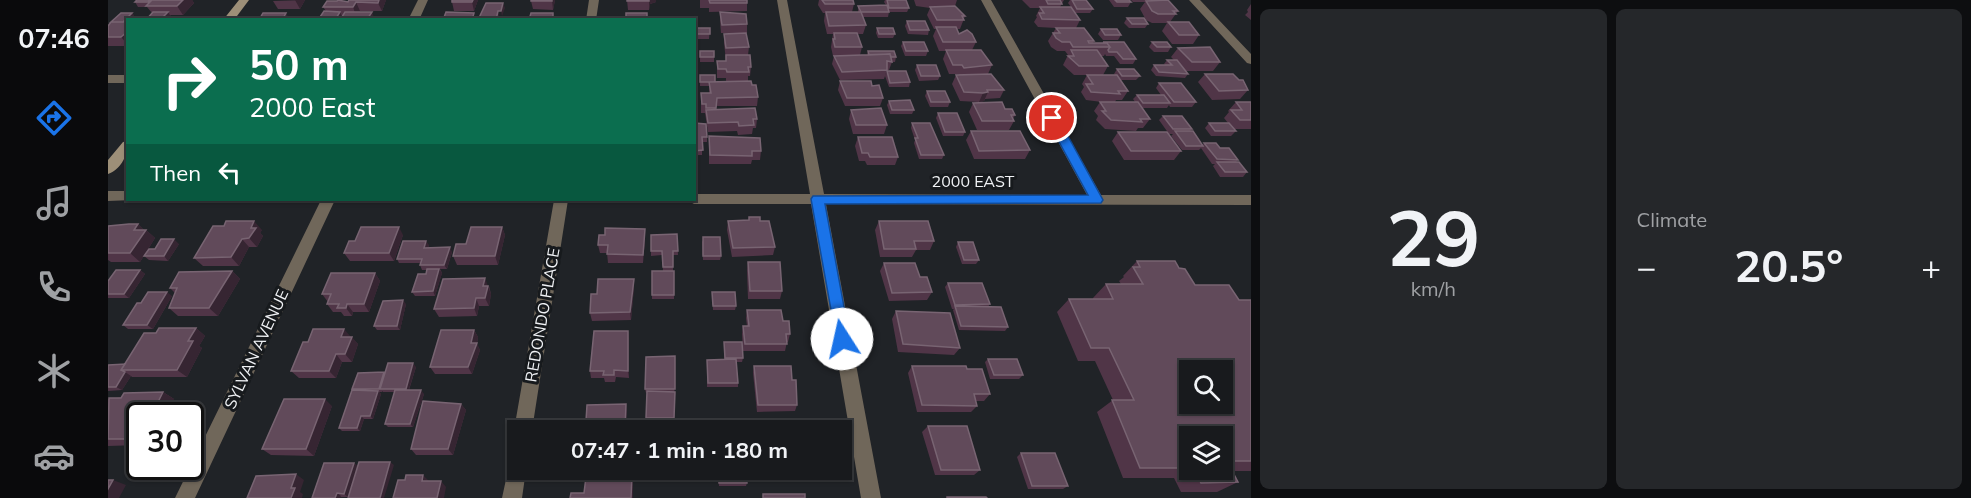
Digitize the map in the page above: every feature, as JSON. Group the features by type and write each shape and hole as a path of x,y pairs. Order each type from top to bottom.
{"main road":[{"path":"230,18 244,0"},
{"path":"108,169 126,147"}],"street":[{"path":"414,18 423,0"},
{"path":"591,18 594,0"},
{"path":"782,0 871,498"},
{"path":"986,0 1097,200"},
{"path":"1194,0 1251,61"},
{"path":"108,79 126,79"},
{"path":"108,196 126,196"},
{"name":"2000 EAST","path":"696,199 1251,200"},
{"name":"SYLVAN AVENUE","path":"185,498 328,201"},
{"name":"REDONDO PLACE","path":"525,420 561,201"},
{"path":"512,498 515,480"}],"building":[{"path":"137,0 150,0 135,2"},
{"path":"152,0 183,0 177,6 146,6"},
{"path":"349,0 379,0 378,3 356,2 353,7 323,7 327,1 348,2"},
{"path":"452,0 473,0 472,2 452,2"},
{"path":"709,0 747,0 747,3 710,3"},
{"path":"822,0 853,0 854,4 825,4"},
{"path":"887,0 906,0 909,8 889,8"},
{"path":"1046,0 1060,0 1062,4 1048,4"},
{"path":"1072,0 1086,0 1093,9 1077,9"},
{"path":"1115,0 1129,0 1131,2 1117,2"},
{"path":"1168,0 1178,11 1173,11 1176,14 1158,14 1152,11 1146,1"},
{"path":"486,3 503,3 496,18 479,18"},
{"path":"887,5 889,12 861,12 858,6"},
{"path":"955,6 965,16 962,16 964,20 937,20 930,7"},
{"path":"1040,7 1071,7 1080,20 1042,19 1039,13 1044,13"},
{"path":"324,11 340,12 336,18 319,18"},
{"path":"153,12 168,12 162,18 148,18"},
{"path":"345,12 372,12 368,18 341,18"},
{"path":"446,12 474,13 473,18 444,18"},
{"path":"720,12 746,14 747,24 722,25"},
{"path":"826,12 861,12 866,25 829,26"},
{"path":"121,13 132,13 123,22 111,22"},
{"path":"263,13 286,13 283,18 260,18"},
{"path":"531,13 553,13 553,18 530,18"},
{"path":"626,13 647,13 647,18 626,18"},
{"path":"1127,18 1144,18 1148,24 1132,24"},
{"path":"907,21 925,21 929,30 910,30"},
{"path":"111,22 126,22 126,33 121,37 108,37 108,26"},
{"path":"1168,22 1189,22 1199,35 1179,35"},
{"path":"936,27 956,27 959,34 967,30 976,42 943,42"},
{"path":"696,28 710,28 710,34 696,34"},
{"path":"877,28 893,28 895,34 879,34"},
{"path":"1056,28 1084,28 1094,41 1088,41 1089,43 1107,43 1110,47 1073,47 1070,42 1062,42 1056,38 1053,33 1060,33"},
{"path":"1101,29 1117,29 1121,35 1105,35"},
{"path":"746,33 749,47 726,48 724,34"},
{"path":"834,33 857,33 862,47 835,47"},
{"path":"903,42 924,42 928,51 906,51"},
{"path":"1103,42 1124,42 1136,59 1123,59 1117,52 1109,52 1110,47"},
{"path":"1152,42 1167,42 1171,47 1157,47"},
{"path":"1210,47 1220,62 1192,62 1178,48"},
{"path":"946,50 981,50 992,65 964,68 962,65 953,65"},
{"path":"1071,50 1097,50 1108,66 1079,66 1068,56 1074,56"},
{"path":"700,51 714,51 714,57 700,57"},
{"path":"868,51 894,51 896,57 891,57 890,54 869,55"},
{"path":"890,54 892,62 887,61 887,70 842,72 834,56"},
{"path":"726,55 750,55 749,72 727,72 726,69 718,69 717,61 726,61"},
{"path":"1167,60 1177,60 1188,74 1159,72 1154,65 1172,65"},
{"path":"917,65 936,65 940,76 921,76"},
{"path":"1117,69 1134,69 1140,76 1122,76"},
{"path":"887,71 906,71 910,82 890,83"},
{"path":"991,74 1004,90 987,90 988,92 983,93 964,92 956,75"},
{"path":"1205,74 1233,74 1239,80 1243,80 1248,90 1219,91"},
{"path":"700,75 715,75 715,82 700,82"},
{"path":"1087,75 1117,75 1128,91 1118,91 1120,94 1091,92 1086,84 1093,84"},
{"path":"751,81 752,85 756,85 758,97 717,98 716,108 706,108 706,104 702,104 701,93 711,93 709,82"},
{"path":"840,81 871,81 872,86 879,85 883,98 847,98"},
{"path":"1159,83 1181,83 1196,102 1174,102"},
{"path":"927,91 945,91 950,102 931,102"},
{"path":"1137,95 1164,95 1170,103 1143,103"},
{"path":"910,100 914,110 892,110 889,101"},
{"path":"1002,102 1005,109 1012,109 1015,115 1011,115 1014,121 982,121 973,103"},
{"path":"1100,102 1138,102 1150,119 1140,119 1142,122 1111,120 1102,111 1106,111"},
{"path":"1236,102 1251,102 1251,120 1240,120 1231,110 1242,110"},
{"path":"755,108 757,119 753,119 754,125 739,126 738,122 708,123 706,110"},
{"path":"881,108 887,125 856,125 851,110"},
{"path":"938,113 957,113 965,132 945,132"},
{"path":"1163,116 1182,116 1192,129 1173,129"},
{"path":"696,123 706,124 707,137 702,137 703,150 696,151"},
{"path":"912,123 930,123 944,155 921,155"},
{"path":"1209,123 1229,123 1236,131 1215,131"},
{"path":"971,131 1020,131 1030,150 979,151"},
{"path":"1175,131 1193,131 1203,146 1186,146"},
{"path":"1118,132 1167,132 1181,151 1131,151"},
{"path":"709,136 760,138 761,151 752,151 752,156 710,155"},
{"path":"858,137 892,137 898,157 870,157 868,153 862,153"},
{"path":"1204,143 1216,143 1220,148 1229,148 1238,160 1217,159"},
{"path":"1217,162 1239,162 1247,172 1225,172"},
{"path":"749,217 760,217 760,221 769,221 775,247 733,248 728,221 749,220"},
{"path":"226,221 254,221 251,228 256,228 249,238 242,239 231,257 194,258 213,226 224,226"},
{"path":"879,221 928,221 934,241 914,241 916,249 884,249"},
{"path":"138,224 134,230 146,230 130,253 108,253 108,226"},
{"path":"361,227 399,227 389,253 344,253 349,241 355,241"},
{"path":"471,227 502,227 495,256 453,256 456,244 466,244"},
{"path":"605,228 645,229 643,255 607,254 608,245 598,245 599,235 605,235"},
{"path":"677,234 678,251 673,251 673,267 663,267 662,251 651,251 651,235"},
{"path":"703,237 720,237 721,256 703,256"},
{"path":"161,239 174,239 164,256 144,256 149,249 155,249"},
{"path":"403,241 426,241 424,248 450,247 444,265 420,265 422,259 397,259"},
{"path":"958,242 973,242 979,260 964,260"},
{"path":"1137,261 1175,261 1179,268 1185,269 1195,285 1229,285 1239,300 1251,300 1251,461 1233,461 1233,426 1179,426 1179,468 1140,468 1112,400 1134,400 1109,348 1091,348 1069,299 1113,299 1106,284 1143,284 1133,267 1140,267"},
{"path":"748,262 780,262 782,291 750,291"},
{"path":"884,263 915,263 920,277 927,277 932,292 892,293"},
{"path":"427,269 439,269 433,291 412,292 418,274 426,274"},
{"path":"116,270 140,270 124,294 108,294 108,281"},
{"path":"232,271 209,308 169,308 177,288 170,288 179,272"},
{"path":"652,271 674,271 674,295 652,295"},
{"path":"331,273 375,273 364,304 347,304 346,308 337,308 339,304 327,304 331,294 322,294"},
{"path":"485,278 483,286 488,286 485,298 476,298 474,308 434,309 443,279"},
{"path":"598,279 634,279 630,312 590,313 591,294 597,294"},
{"path":"948,283 982,283 990,304 955,305"},
{"path":"148,292 167,292 147,325 123,325 137,303 141,303"},
{"path":"712,292 735,292 736,306 713,306"},
{"path":"403,300 397,326 374,326 383,301"},
{"path":"955,306 1001,307 1008,327 961,326"},
{"path":"747,310 781,310 783,321 789,321 790,334 786,334 787,344 745,344 743,326 749,326"},
{"path":"896,311 950,313 960,348 903,344"},
{"path":"159,328 196,328 188,341 193,341 177,370 121,370 144,333 156,333"},
{"path":"313,329 344,329 341,337 352,337 345,354 336,354 329,371 291,371 303,342 308,342"},
{"path":"441,330 474,330 471,343 477,343 468,367 430,367"},
{"path":"594,331 628,331 628,371 614,370 614,375 603,375 604,371 590,371"},
{"path":"724,342 742,342 743,358 725,358"},
{"path":"675,356 675,389 645,389 646,357"},
{"path":"736,359 738,383 708,383 707,360"},
{"path":"988,359 1017,359 1023,375 994,375"},
{"path":"388,363 413,363 406,389 380,389"},
{"path":"125,364 121,370 125,372 116,387 108,387 108,365"},
{"path":"754,366 791,366 792,380 796,380 797,405 758,405"},
{"path":"912,366 966,366 967,369 982,369 990,394 974,394 977,406 922,405"},
{"path":"384,372 379,389 352,389 358,373"},
{"path":"352,390 378,391 370,416 361,416 357,428 339,428"},
{"path":"395,390 421,390 410,424 385,424"},
{"path":"647,391 675,392 674,418 646,418"},
{"path":"163,392 158,402 126,402 126,439 108,439 109,398 121,398 124,393"},
{"path":"284,399 325,399 306,449 262,449"},
{"path":"423,401 461,404 448,449 411,449"},
{"path":"626,404 625,420 586,420 587,405"},
{"path":"928,426 967,426 980,470 941,470"},
{"path":"1021,453 1055,453 1068,486 1032,486"},
{"path":"359,462 390,462 380,498 348,498"},
{"path":"324,463 354,463 344,494 337,493 335,498 312,498"},
{"path":"1233,472 1238,482 1201,483 1199,480 1233,480"},
{"path":"296,474 291,488 295,488 291,498 247,498 256,476"},
{"path":"406,475 423,475 422,481 441,481 437,498 393,498 398,480 405,480"},
{"path":"586,480 632,480 631,498 570,498 571,493 584,493"},
{"path":"719,480 747,480 747,483 719,483"},
{"path":"763,494 805,494 805,498 763,498"},
{"path":"986,497 987,498 947,498"}],"route":[{"path":"842,339 818,199 1097,200 1052,118"}]}
